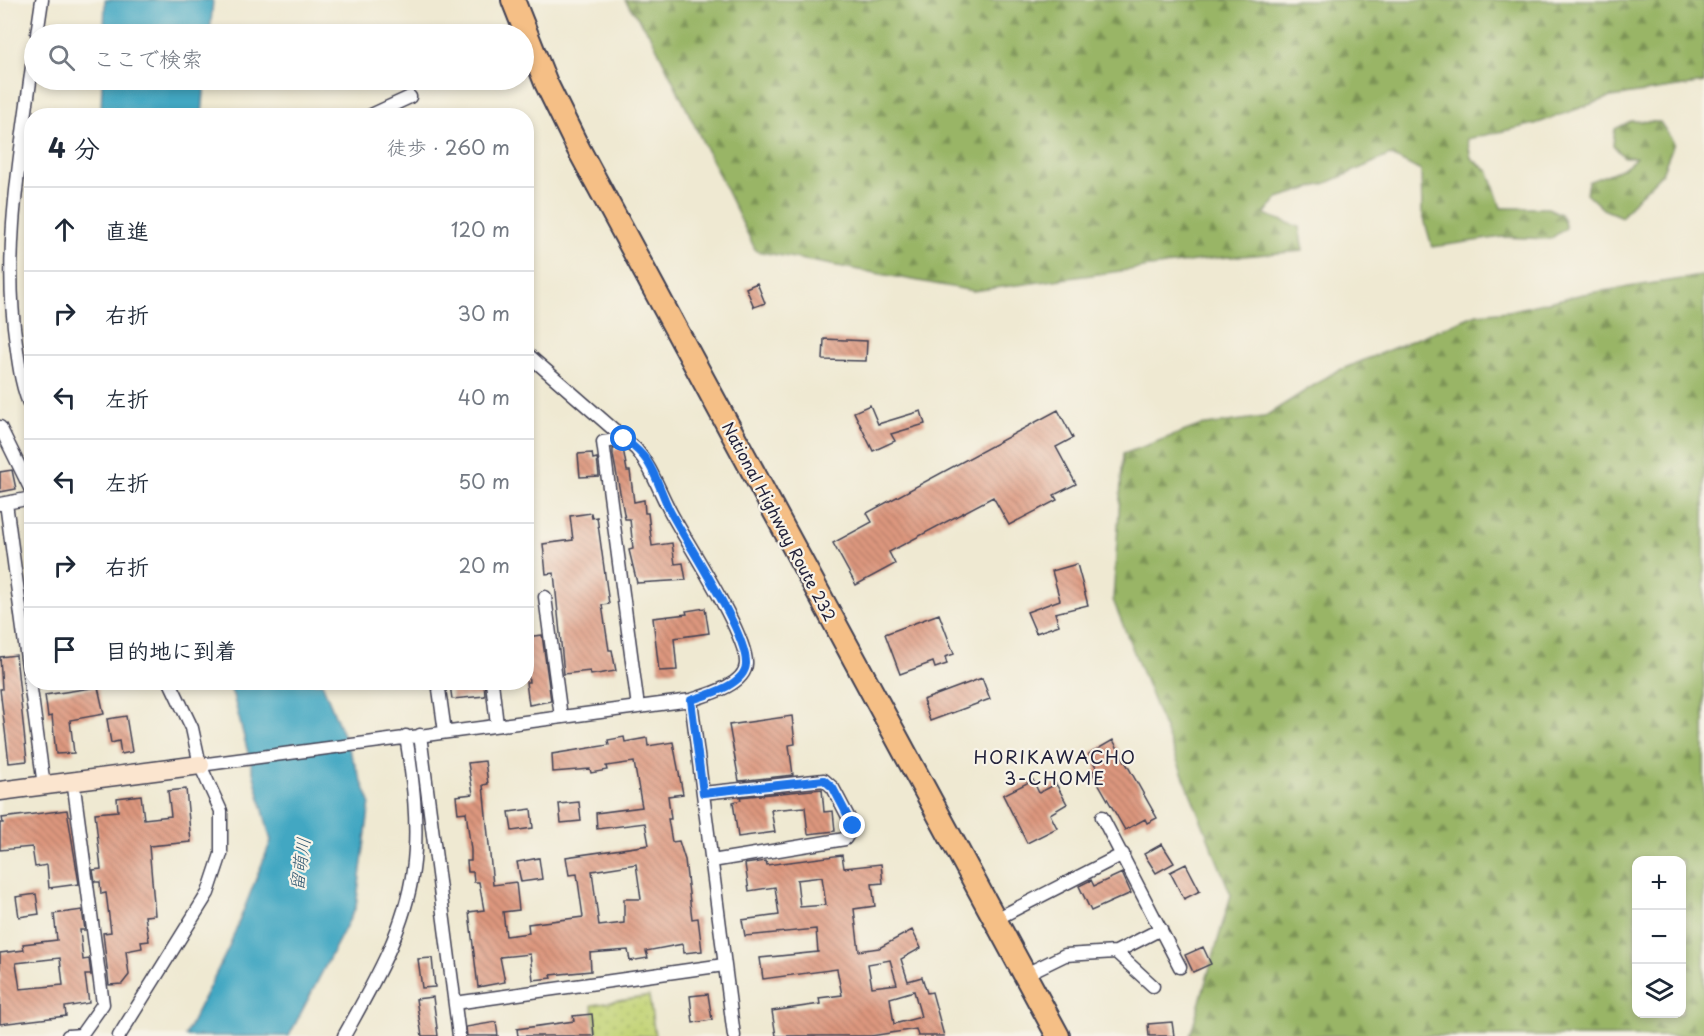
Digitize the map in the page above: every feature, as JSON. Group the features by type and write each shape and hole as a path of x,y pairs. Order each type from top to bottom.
{"highway":[{"name":"National Highway Route 232","path":"513,0 523,24"},
{"name":"National Highway Route 232","path":"534,53 578,148 1058,1036"}],"street":[{"path":"38,24 42,0"},
{"path":"27,108 29,90"},
{"path":"387,108 411,97"},
{"path":"24,137 11,248 10,306 19,369 24,385"},
{"path":"0,791 691,700 722,691 742,675 746,664 739,638 670,511 647,462 534,360"},
{"path":"0,427 24,476"},
{"path":"624,439 603,442 638,707"},
{"path":"24,499 3,503 24,648"},
{"path":"545,597 561,717"},
{"path":"30,690 44,786"},
{"path":"119,1036 208,893 221,854 221,811 192,728 174,690"},
{"path":"439,690 445,732"},
{"path":"493,690 497,725"},
{"path":"691,700 734,1036"},
{"path":"420,735 459,1036"},
{"path":"344,1036 383,966 396,934 413,871 415,811 403,737"},
{"path":"68,1036 81,1035 103,1004 72,780"},
{"path":"703,793 824,780 833,788 853,826 845,839 712,861"},
{"path":"1102,817 1180,967"},
{"path":"996,919 1123,854"},
{"path":"1026,974 1065,955 1116,952 1161,929"},
{"path":"1116,952 1154,986"},
{"path":"455,1003 724,965"}],"green space":[{"path":"625,0 1704,0 1704,83 1611,97 1535,124 1467,139 1471,158 1489,172 1501,208 1548,208 1561,214 1566,228 1550,239 1503,237 1432,247 1422,212 1421,171 1390,155 1327,183 1278,198 1264,214 1299,227 1303,251 1217,258 973,291 756,251 651,36"},
{"path":"1631,121 1660,122 1674,143 1662,173 1635,200 1622,217 1603,209 1586,193 1588,182 1620,169 1636,157 1624,157 1613,145 1615,129"},
{"path":"1704,277 1704,1036 1190,1036 1231,895 1113,600 1123,454 1199,426 1264,417 1335,372 1477,314 1509,311 1583,294"},
{"path":"649,996 655,1036 597,1036 592,1005"}],"water":[{"path":"105,0 213,0 211,24 104,24"},
{"path":"102,90 204,90 203,108 101,108"},
{"name":"留萌川","path":"230,690 325,690 370,802 356,907 289,1036 185,1036 228,949 271,841"}],"building":[{"path":"757,283 765,303 754,307 746,288"},
{"path":"824,339 867,341 866,361 823,360"},
{"path":"870,405 878,424 921,411 925,424 891,434 895,441 873,451 854,412"},
{"path":"1058,410 1073,438 1056,447 1076,484 1054,495 1057,500 1009,525 993,497 889,552 895,564 856,585 833,543 872,522 867,513"},
{"path":"623,448 627,471 630,471 634,502 644,500 645,513 648,513 652,546 672,543 675,564 683,563 686,580 637,583 629,550 633,549 630,519 625,519 613,455 613,449"},
{"path":"592,453 593,459 597,458 599,476 580,477 578,454"},
{"path":"12,470 16,489 0,492 0,472"},
{"path":"591,513 592,518 597,517 609,604 602,605 609,650 612,650 616,671 591,675 590,671 564,674 554,573 546,574 543,544 573,540 570,516"},
{"path":"1077,564 1088,605 1055,613 1059,625 1036,633 1027,612 1060,600 1052,571"},
{"path":"705,608 709,633 674,638 677,670 659,671 653,618 687,614 686,611"},
{"path":"939,614 954,654 945,657 947,664 935,668 933,662 900,674 885,634"},
{"path":"542,635 551,701 529,705 527,690 534,690 534,636"},
{"path":"16,655 27,761 9,763 0,689 2,689 0,657"},
{"path":"982,678 990,699 930,721 923,700"},
{"path":"78,690 99,690 104,714 70,720 74,753 56,754 52,716 48,717 45,695"},
{"path":"451,690 485,690 485,696 452,699"},
{"path":"126,716 132,752 121,754 119,741 111,743 107,719"},
{"path":"792,716 795,744 789,745 793,775 739,781 729,725"},
{"path":"624,737 625,742 647,738 648,746 673,742 683,794 668,796 671,819 668,819 672,842 679,841 685,860 692,919 698,918 702,951 684,953 683,944 646,951 648,958 630,961 628,950 590,953 591,971 551,975 552,978 533,980 530,954 500,957 505,982 478,987 469,912 484,910 479,882 474,882 473,872 468,872 467,861 471,861 471,850 466,812 458,813 456,796 473,794 468,763 485,761 488,784 483,785 493,885 516,882 519,910 503,912 506,936 529,933 528,924 583,917 577,874 569,875 566,857 649,845 645,823 597,829 596,813 642,807 634,762 606,766 607,770 591,773 590,769 553,772 552,754 609,745 608,740","holes":["636,864 641,899 624,899 624,923 599,926 592,871"]},
{"path":"1113,740 1157,818 1147,823 1145,819 1125,830 1092,772 1097,769 1089,754"},
{"path":"1033,780 1039,793 1056,784 1067,804 1050,814 1057,828 1027,843 1003,795"},
{"path":"186,789 191,842 149,846 155,915 145,916 149,941 141,942 142,948 126,951 129,975 122,984 109,985 103,933 111,932 106,893 101,894 100,882 95,882 93,870 101,869 95,813 118,811 117,798 141,795 144,819 171,816 168,791"},
{"path":"822,789 824,812 833,811 835,831 808,834 805,807 771,810 775,832 738,837 733,802 741,800 740,797"},
{"path":"579,802 581,821 561,823 559,804"},
{"path":"531,809 533,828 512,831 509,812"},
{"path":"67,810 79,884 49,888 47,865 35,867 32,847 0,850 0,823 3,823 2,818"},
{"path":"1162,844 1174,863 1156,873 1144,854"},
{"path":"842,855 844,868 881,864 883,883 872,884 875,906 854,909 859,951 879,948 912,930 921,948 901,959 908,981 922,977 927,993 932,992 944,1036 918,1036 916,1029 871,1036 776,1036 772,1011 820,1004 819,998 842,995 837,969 763,979 760,958 818,952 816,929 745,936 742,920 779,915 775,887 749,891 745,864 766,861 767,865","holes":["822,877 826,905 800,907 797,880","890,960 897,984 872,987 868,964","914,991 921,1017 894,1024 890,998"]},
{"path":"539,858 542,879 521,882 517,862"},
{"path":"1186,864 1200,891 1184,899 1170,872"},
{"path":"1122,873 1131,893 1091,911 1079,886 1091,880 1094,886"},
{"path":"36,894 39,914 19,917 16,897"},
{"path":"82,910 85,930 80,930 83,960 89,959 91,975 85,975 89,1003 65,1007 66,1016 0,1024 0,953 24,950 23,944 57,940 54,914","holes":["60,958 63,985 20,989 16,963"]},
{"path":"1203,947 1211,964 1193,972 1185,955"},
{"path":"432,958 435,987 422,988 418,959"},
{"path":"708,994 712,1020 693,1023 690,996"},
{"path":"433,997 438,1036 422,1036 416,999"},
{"path":"592,1014 594,1036 518,1036 517,1029 574,1021 573,1016"},
{"path":"496,1022 498,1036 467,1036 466,1027"},
{"path":"1172,1022 1174,1036 1149,1036 1148,1024"}],"district":[{"name":"HORIKAWACHO 3-CHOME","path":"1055,766"}],"route":[{"path":"624,439 647,462 670,511 724,607 739,638 746,664 742,675 722,691 691,700 703,793 824,780 833,788 853,826"}]}
